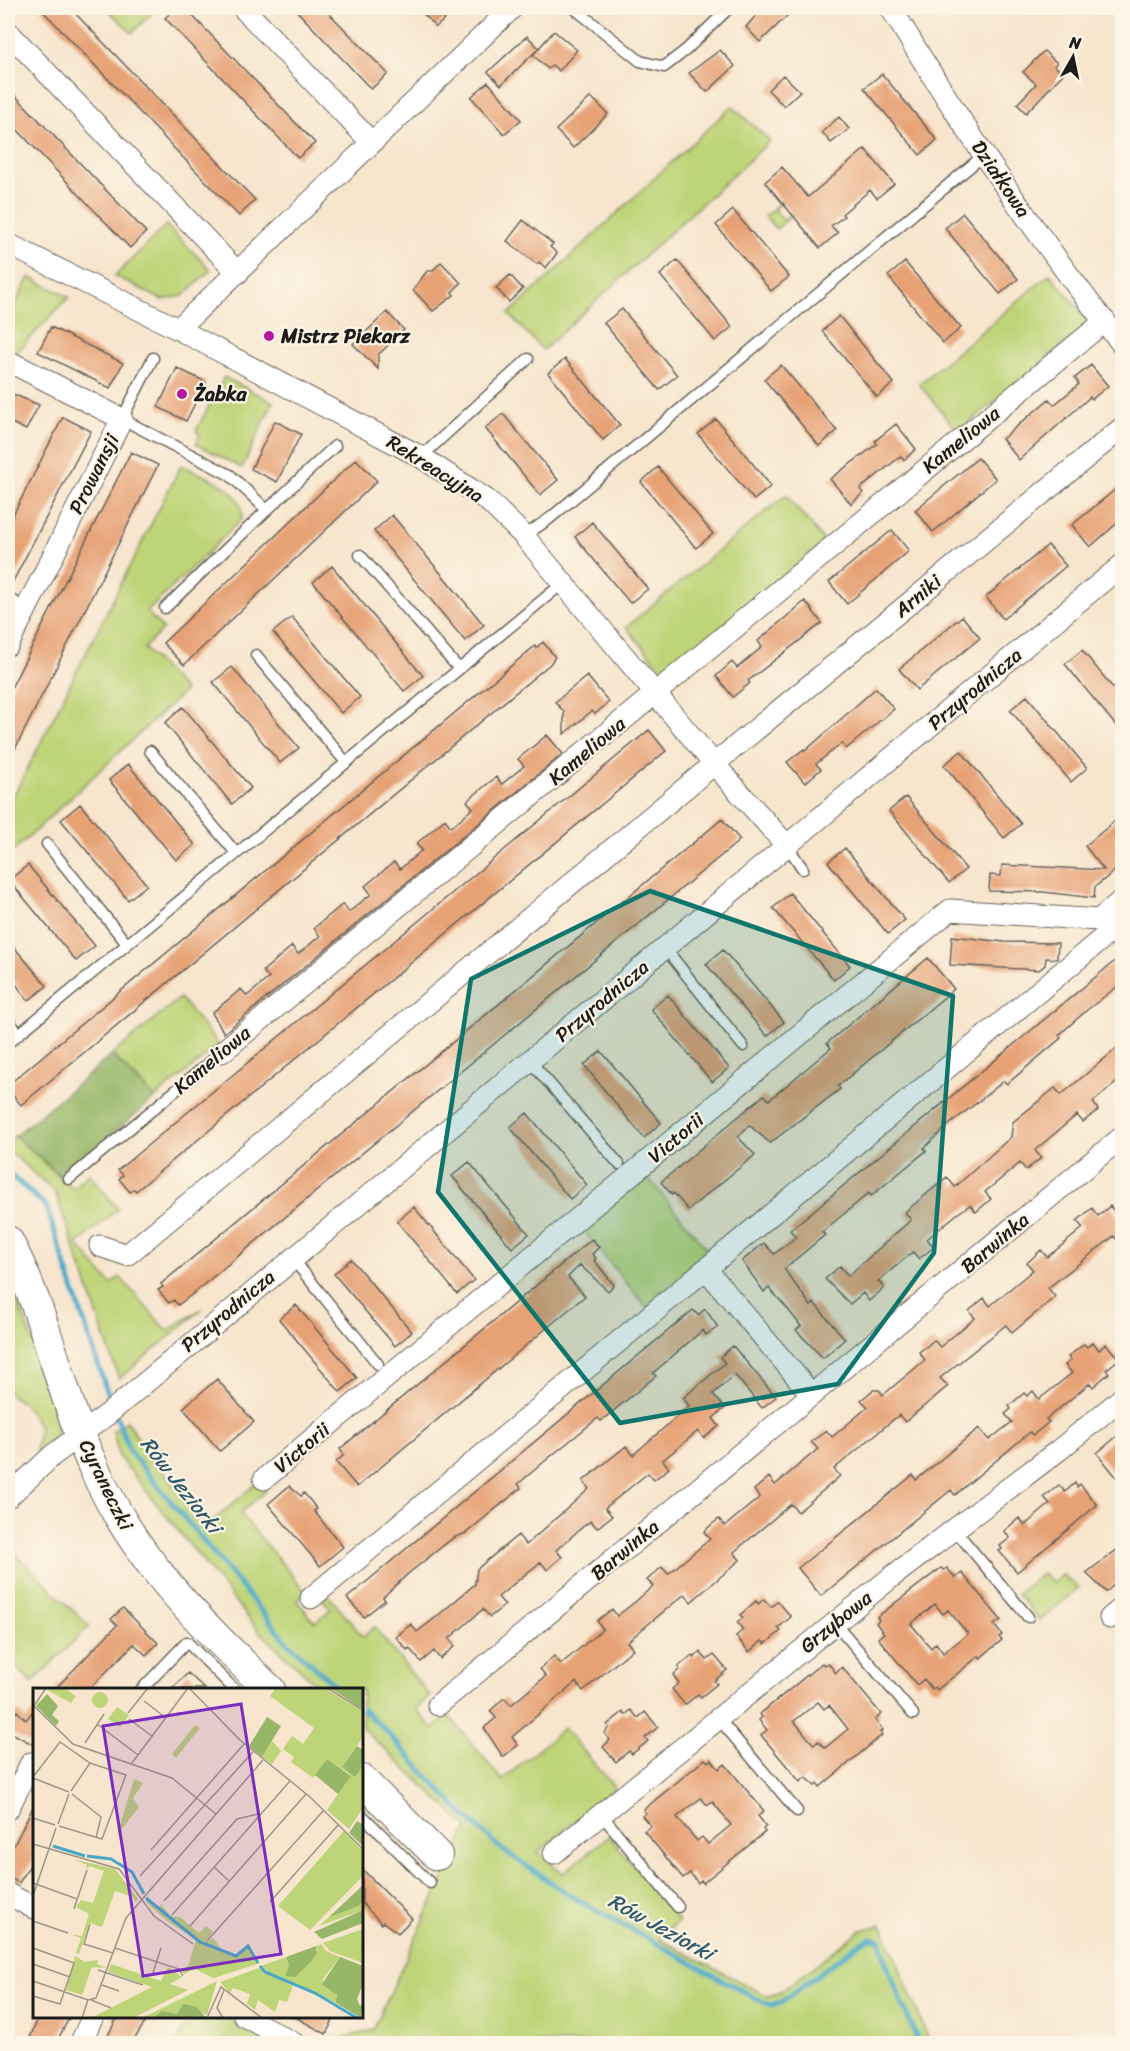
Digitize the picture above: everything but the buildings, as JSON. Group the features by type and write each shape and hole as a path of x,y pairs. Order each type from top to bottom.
{"street":[{"path":"243,8 372,142"},
{"name":"Działkowa","path":"891,8 984,155 1056,260 1122,344"},
{"path":"178,329 508,9"},
{"path":"8,32 238,273"},
{"name":"Rekreacyjna","path":"8,244 178,329 421,457 487,500 524,536 714,764 788,847"},
{"name":"Kameliowa","path":"222,1052 1105,321"},
{"name":"Prowansji","path":"8,361 122,419 16,603 8,645"},
{"name":"Arniki","path":"100,1246 127,1255 714,764 1122,428"},
{"name":"Przyrodnicza","path":"8,1497 42,1464 108,1414 1122,566"},
{"name":"Victorii","path":"264,1479 950,910 1099,920 1122,900"},
{"path":"310,1598 1122,922"},
{"name":"Barwinka","path":"438,1705 1122,1137"},
{"name":"Cyraneczki","path":"8,1241 41,1314 80,1433 112,1505 161,1579 269,1688"},
{"path":"706,1269 812,1395"},
{"name":"Grzybowa","path":"554,1853 835,1623 1122,1398"},
{"path":"8,1809 31,1763"},
{"path":"363,1781 437,1854"},
{"path":"8,1894 33,1907"},
{"path":"80,2043 92,2018"},
{"path":"253,2018 279,2024 295,2043"}],"lane":[{"path":"574,8 640,61 664,67 686,51 729,8"},
{"path":"524,536 549,519 984,155"},
{"path":"153,358 122,419 230,475 267,510"},
{"path":"421,457 528,359"},
{"path":"165,608 335,446"},
{"path":"360,555 459,669"},
{"path":"8,1043 345,761 563,583"},
{"path":"256,655 345,761"},
{"path":"150,752 236,853"},
{"path":"47,844 127,944"},
{"path":"788,847 803,869"},
{"path":"665,948 743,1046"},
{"path":"8,1020 19,1034"},
{"name":"Kameliowa","path":"69,1179 222,1052"},
{"path":"530,1061 619,1164"},
{"path":"292,1258 378,1364"},
{"path":"955,1530 1029,1617"},
{"path":"835,1623 913,1714"},
{"path":"142,1688 187,1642 234,1688"},
{"path":"718,1718 797,1811"},
{"path":"601,1814 678,1906"},
{"path":"363,1816 430,1883"}],"highlighted area":[{"path":"650,891 953,996 934,1253 838,1384 620,1423 438,1192 471,979"}],"green space":[{"path":"106,8 157,8 132,33"},
{"path":"732,106 770,141 543,350 509,314"},
{"path":"782,201 775,210 783,220 791,213 793,215 776,229 765,216"},
{"path":"166,225 211,270 183,296 162,300 115,276"},
{"path":"1050,274 1088,320 1087,325 958,432 919,384"},
{"path":"29,277 69,297 15,354 8,350 8,319"},
{"path":"224,377 273,402 242,468 196,444 200,434 196,431"},
{"path":"181,465 222,484 231,491 241,508 242,519 147,612 163,629 144,648 185,691 8,856 8,807"},
{"path":"786,495 825,542 665,673 626,627"},
{"path":"180,998 219,1045 155,1098 112,1055"},
{"path":"112,1055 155,1098 61,1176 15,1136"},
{"path":"15,1136 72,1188 89,1174 118,1209 77,1244 111,1284 120,1277 167,1331 202,1309 119,1379 58,1200 54,1191 8,1150 8,1142"},
{"path":"646,1175 712,1255 647,1308 582,1229"},
{"path":"8,1278 46,1378 57,1416 58,1427 54,1434 36,1451 39,1426 24,1403 8,1394"},
{"path":"127,1421 145,1449 208,1525 258,1482 266,1491 240,1513 306,1592 297,1601 315,1622 331,1609 322,1599 328,1595 363,1637 374,1627 430,1696 416,1709 433,1729 449,1716 502,1780 564,1728 615,1788 538,1852 563,1873 609,1836 679,1921 659,1939 767,1996 779,1993 861,1930 882,1925 930,2043 327,2043 373,2030 467,1827 363,1729 363,1688 320,1688 258,1630 119,1457 113,1431"},
{"path":"8,1547 89,1626 32,1683 8,1659"},
{"path":"1043,1573 1053,1583 1062,1575 1079,1587 1040,1621 1017,1594"},
{"path":"226,2018 275,2043 176,2044 188,2020"}],"waterway":[{"name":"Rów Jeziorki","path":"8,1173 46,1206 111,1404"},
{"name":"Rów Jeziorki","path":"116,1415 130,1452 287,1642 338,1688"},
{"name":"Rów Jeziorki","path":"363,1710 382,1727 455,1806 500,1848 571,1896 755,1998 771,2005 781,2002 856,1946 871,1938 880,1940 886,1963 919,2044"}],"place":[{"name":"Mistrz Piekarz","path":"269,336"},
{"name":"Żabka","path":"182,394"}]}
